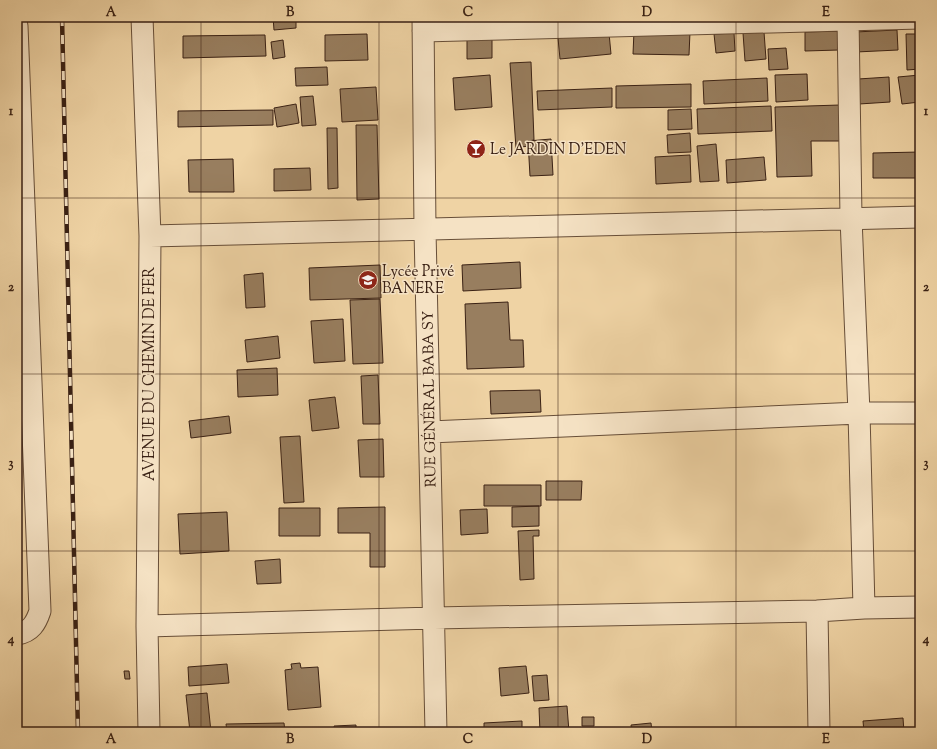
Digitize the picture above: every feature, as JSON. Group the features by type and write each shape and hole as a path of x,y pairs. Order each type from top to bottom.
{"street":[{"name":"AVENUE DU CHEMIN DE FER","path":"142,17 150,236 147,626 149,732"},
{"path":"848,18 851,218 859,413 864,608"},
{"path":"423,24 920,18"},
{"name":"RUE GÉNÉRAL BABA SY","path":"423,24 425,230 436,732"},
{"path":"17,26 21,227 40,611 37,621 32,627 26,632 17,634"},
{"path":"150,236 920,217"},
{"path":"430,432 859,413 920,413"},
{"path":"147,626 920,607"},
{"path":"817,610 820,732"}],"building":[{"path":"273,17 296,17 296,28 274,30"},
{"path":"897,30 898,50 856,52 855,32"},
{"path":"634,31 690,32 689,55 633,54"},
{"path":"839,31 839,50 805,51 805,32"},
{"path":"764,32 766,59 745,61 743,33"},
{"path":"609,33 611,54 560,59 558,38"},
{"path":"734,33 735,51 716,53 714,34"},
{"path":"367,34 368,60 325,61 325,35"},
{"path":"906,34 920,34 920,69 907,70"},
{"path":"265,35 266,56 183,58 183,36"},
{"path":"492,36 492,58 467,59 467,37"},
{"path":"283,40 285,57 273,59 271,42"},
{"path":"786,48 788,69 769,70 768,49"},
{"path":"531,62 534,140 528,141 528,146 516,148 510,63"},
{"path":"327,67 328,85 296,86 295,68"},
{"path":"807,74 808,100 776,102 775,75"},
{"path":"490,75 492,107 455,110 453,78"},
{"path":"920,75 920,102 902,104 898,77"},
{"path":"889,77 890,102 859,104 858,79"},
{"path":"767,78 768,101 704,104 703,81"},
{"path":"691,84 691,107 616,108 616,86"},
{"path":"376,87 378,120 342,122 340,89"},
{"path":"612,88 612,107 538,110 537,91"},
{"path":"313,96 316,125 302,126 300,97"},
{"path":"296,104 299,123 277,127 274,108"},
{"path":"840,105 841,141 811,141 812,176 777,177 775,107"},
{"path":"771,106 772,131 698,134 697,109"},
{"path":"691,109 692,129 668,130 668,110"},
{"path":"273,110 273,125 178,127 178,111"},
{"path":"356,125 377,125 379,199 357,200"},
{"path":"327,128 337,128 338,188 328,189"},
{"path":"690,133 691,152 668,153 667,135"},
{"path":"551,139 553,175 530,176 528,141"},
{"path":"716,144 719,181 700,182 697,146"},
{"path":"920,152 920,178 873,178 873,153"},
{"path":"690,155 691,182 656,184 655,157"},
{"path":"764,157 766,180 727,183 726,160"},
{"path":"233,159 234,192 189,192 188,160"},
{"path":"310,168 311,190 274,191 274,169"},
{"path":"520,262 521,288 463,291 462,265"},
{"path":"380,265 381,298 310,300 309,268"},
{"path":"263,273 265,307 246,308 244,275"},
{"path":"380,299 383,363 353,364 350,300"},
{"path":"508,302 510,340 523,340 524,367 467,369 465,304"},
{"path":"343,319 345,361 314,363 311,321"},
{"path":"278,336 280,358 247,362 245,340"},
{"path":"277,368 278,395 238,397 237,370"},
{"path":"378,375 380,424 363,424 361,376"},
{"path":"540,390 541,412 491,414 490,391"},
{"path":"335,397 339,428 312,431 309,400"},
{"path":"229,416 231,433 191,438 189,421"},
{"path":"300,436 304,502 284,503 280,437"},
{"path":"383,439 384,477 360,477 358,440"},
{"path":"546,481 582,481 581,500 546,500"},
{"path":"484,485 541,485 541,506 484,506"},
{"path":"539,506 539,526 512,527 512,507"},
{"path":"385,507 385,567 370,567 370,533 338,533 338,508"},
{"path":"279,508 320,508 320,536 279,536"},
{"path":"487,509 488,533 461,535 460,510"},
{"path":"227,512 229,551 180,554 178,514"},
{"path":"539,530 539,536 533,536 534,579 520,580 518,531"},
{"path":"280,559 281,583 257,584 255,561"},
{"path":"300,663 301,668 318,667 321,707 288,710 285,670 292,669 291,664"},
{"path":"227,664 229,683 189,686 188,667"},
{"path":"526,666 529,693 501,696 499,668"},
{"path":"124,671 129,671 130,679 125,679"},
{"path":"547,675 549,700 534,701 532,676"},
{"path":"207,693 211,732 190,732 186,695"},
{"path":"567,706 569,732 540,732 539,708"},
{"path":"582,717 594,717 594,726 582,726"},
{"path":"903,718 904,732 864,732 863,721"},
{"path":"522,721 522,732 484,732 484,723"},
{"path":"284,723 285,732 227,732 226,724"},
{"path":"651,723 652,732 632,732 631,725"},
{"path":"356,725 356,732 335,732 334,726"}],"railway":[{"path":"62,17 78,732"}],"place":[{"name":"Le JARDIN D'EDEN","path":"476,149"},
{"name":"Lycée Privé BANERE","path":"368,280"}]}
